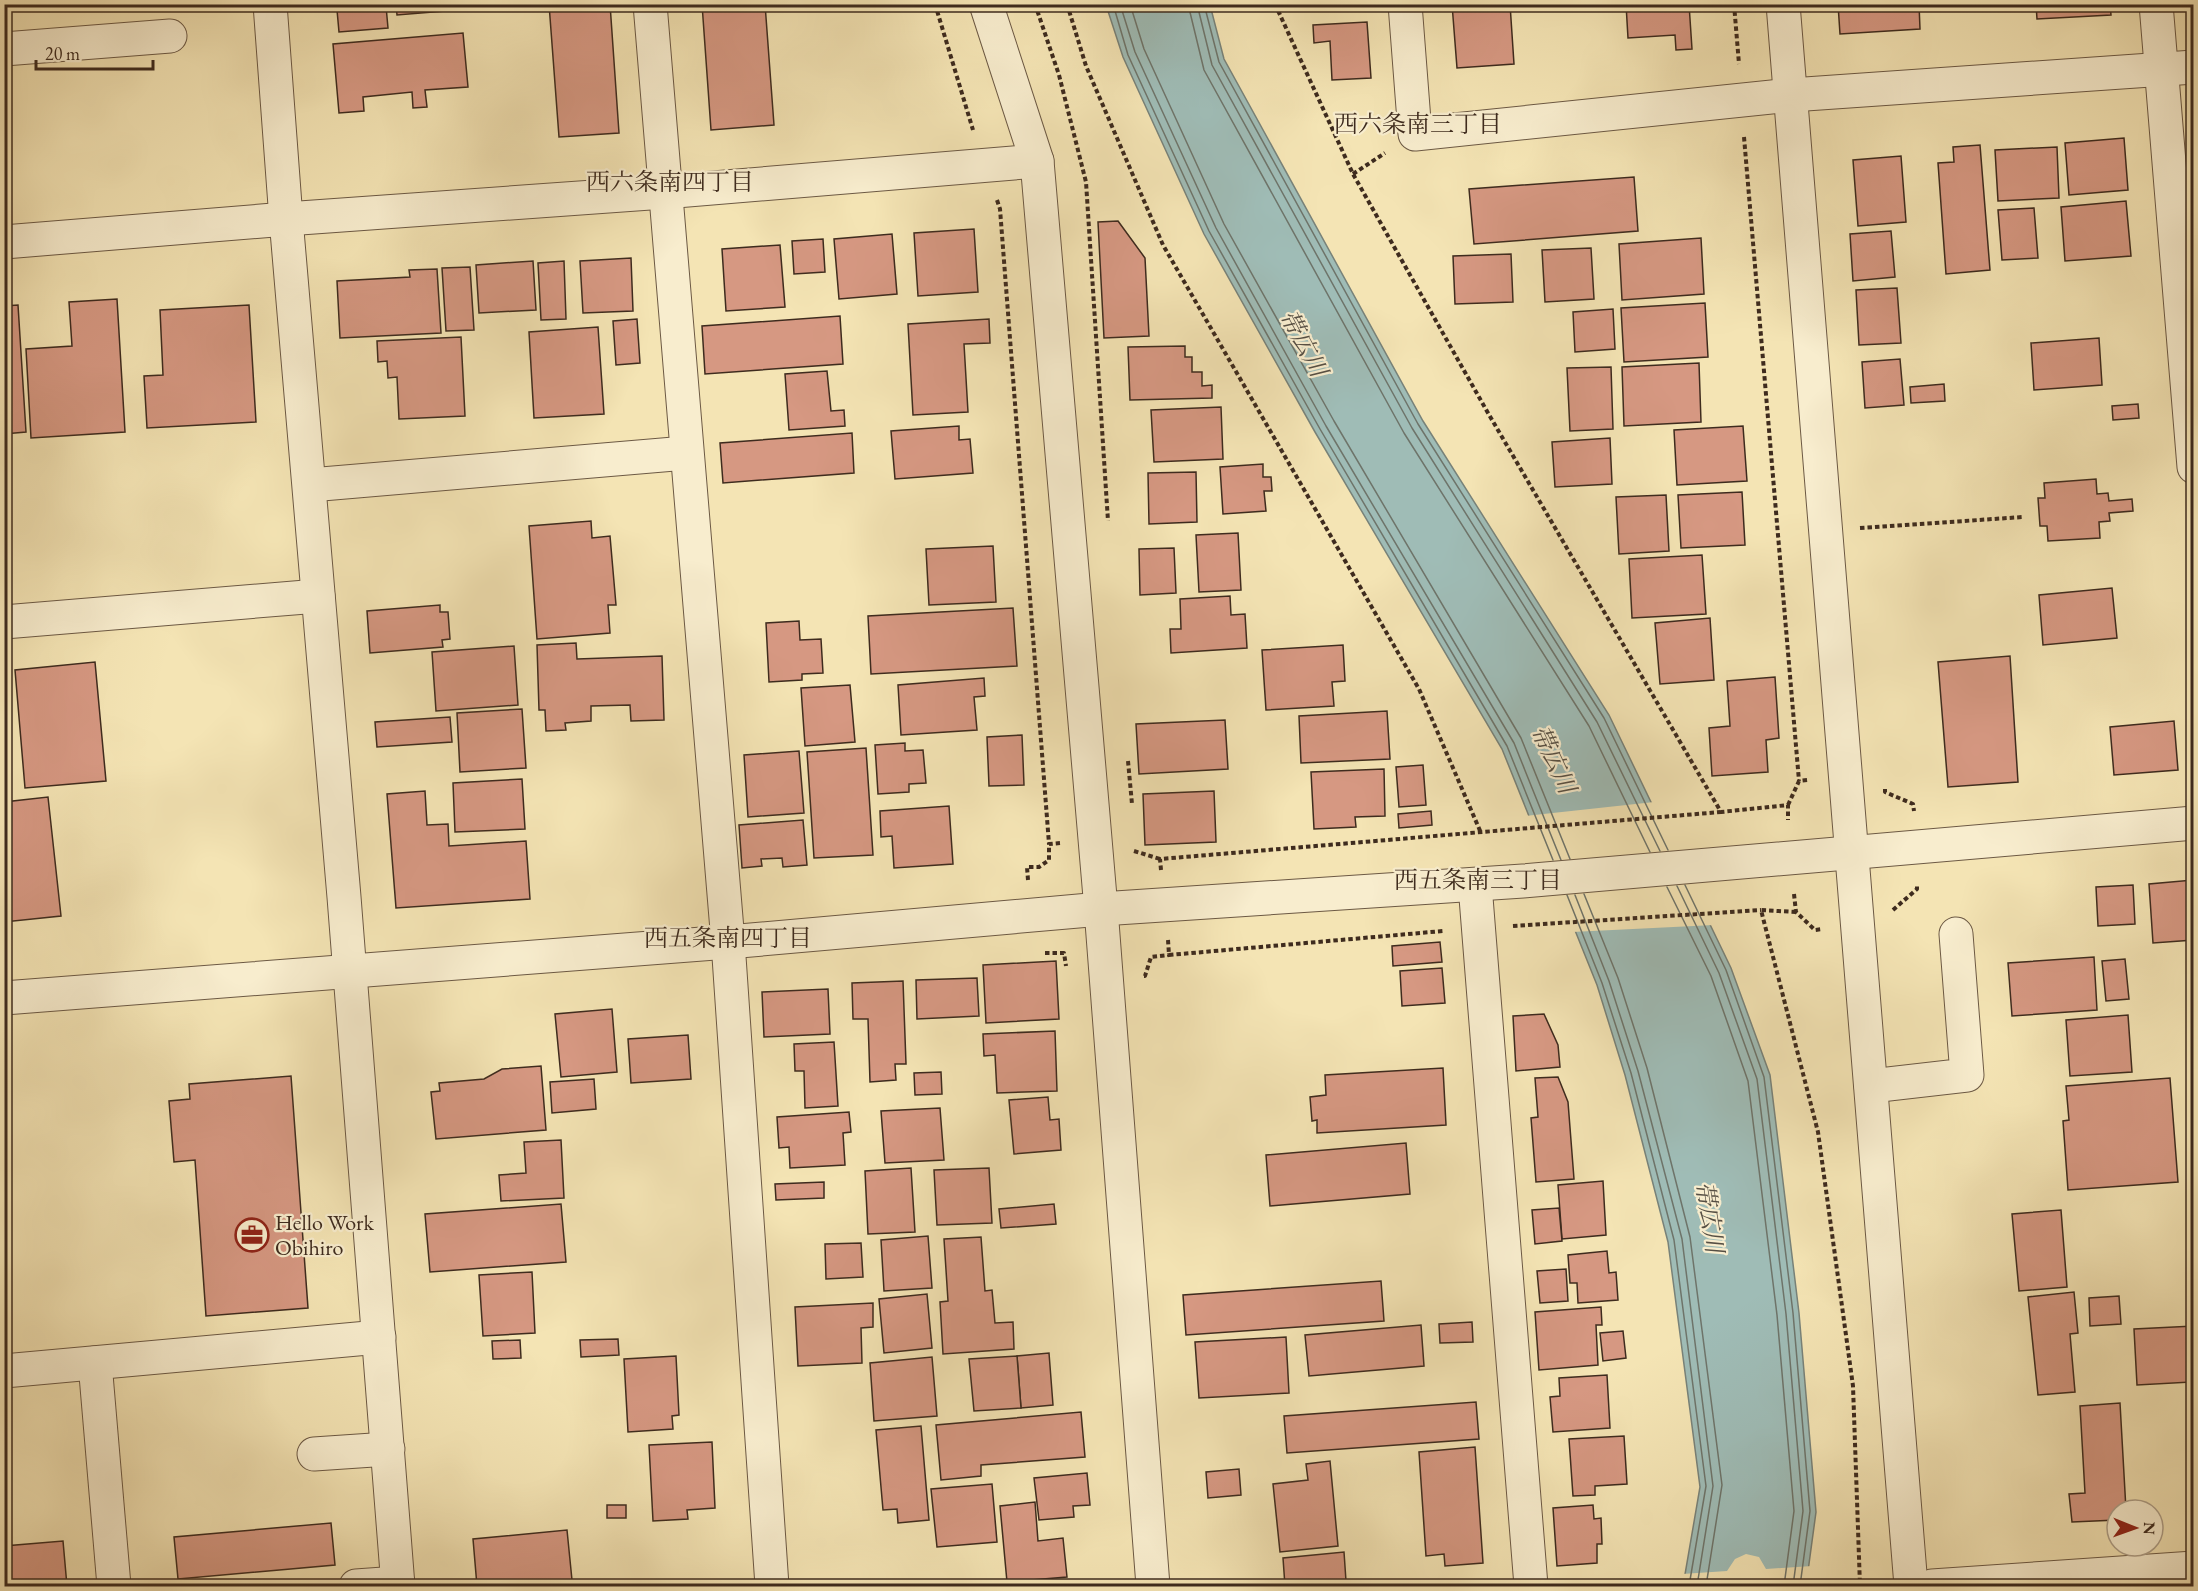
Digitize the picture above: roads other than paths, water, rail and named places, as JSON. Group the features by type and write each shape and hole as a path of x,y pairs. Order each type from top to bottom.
{"street":[{"path":"270,4 398,1585 356,1587"},
{"path":"650,4 728,942 772,1587"},
{"path":"986,4 1037,161 1101,909 1153,1587"},
{"path":"1405,4 1416,134 1791,95 2178,68"},
{"path":"1783,4 1911,1587"},
{"path":"2156,4 2178,68 2193,467"},
{"path":"4,49 170,36"},
{"path":"4,242 1037,161"},
{"path":"310,485 686,453"},
{"path":"4,622 318,596"},
{"path":"4,998 728,942 1101,909 1475,885 2193,823"},
{"path":"1475,885 1531,1587"},
{"path":"1871,1086 1967,1075 1956,934"},
{"path":"4,1371 379,1337"},
{"path":"95,1363 114,1587"},
{"path":"314,1454 388,1449"},
{"path":"1932,1587 2193,1568"}],"water":[{"name":"帯広川","path":"1106,5 1210,5 1224,59 1423,421 1609,715 1731,968 1770,1075 1799,1313 1816,1512 1806,1586 1683,1586 1700,1487 1668,1242 1625,1075 1597,985 1502,749 1315,432 1204,234 1123,57"}],"place":[{"name":"Hello Work Obihiro","path":"252,1235"}],"district":[{"name":"西六条南三丁目","path":"1418,123"},
{"name":"西六条南四丁目","path":"670,181"},
{"name":"西五条南三丁目","path":"1478,879"},
{"name":"西五条南四丁目","path":"728,937"}]}
